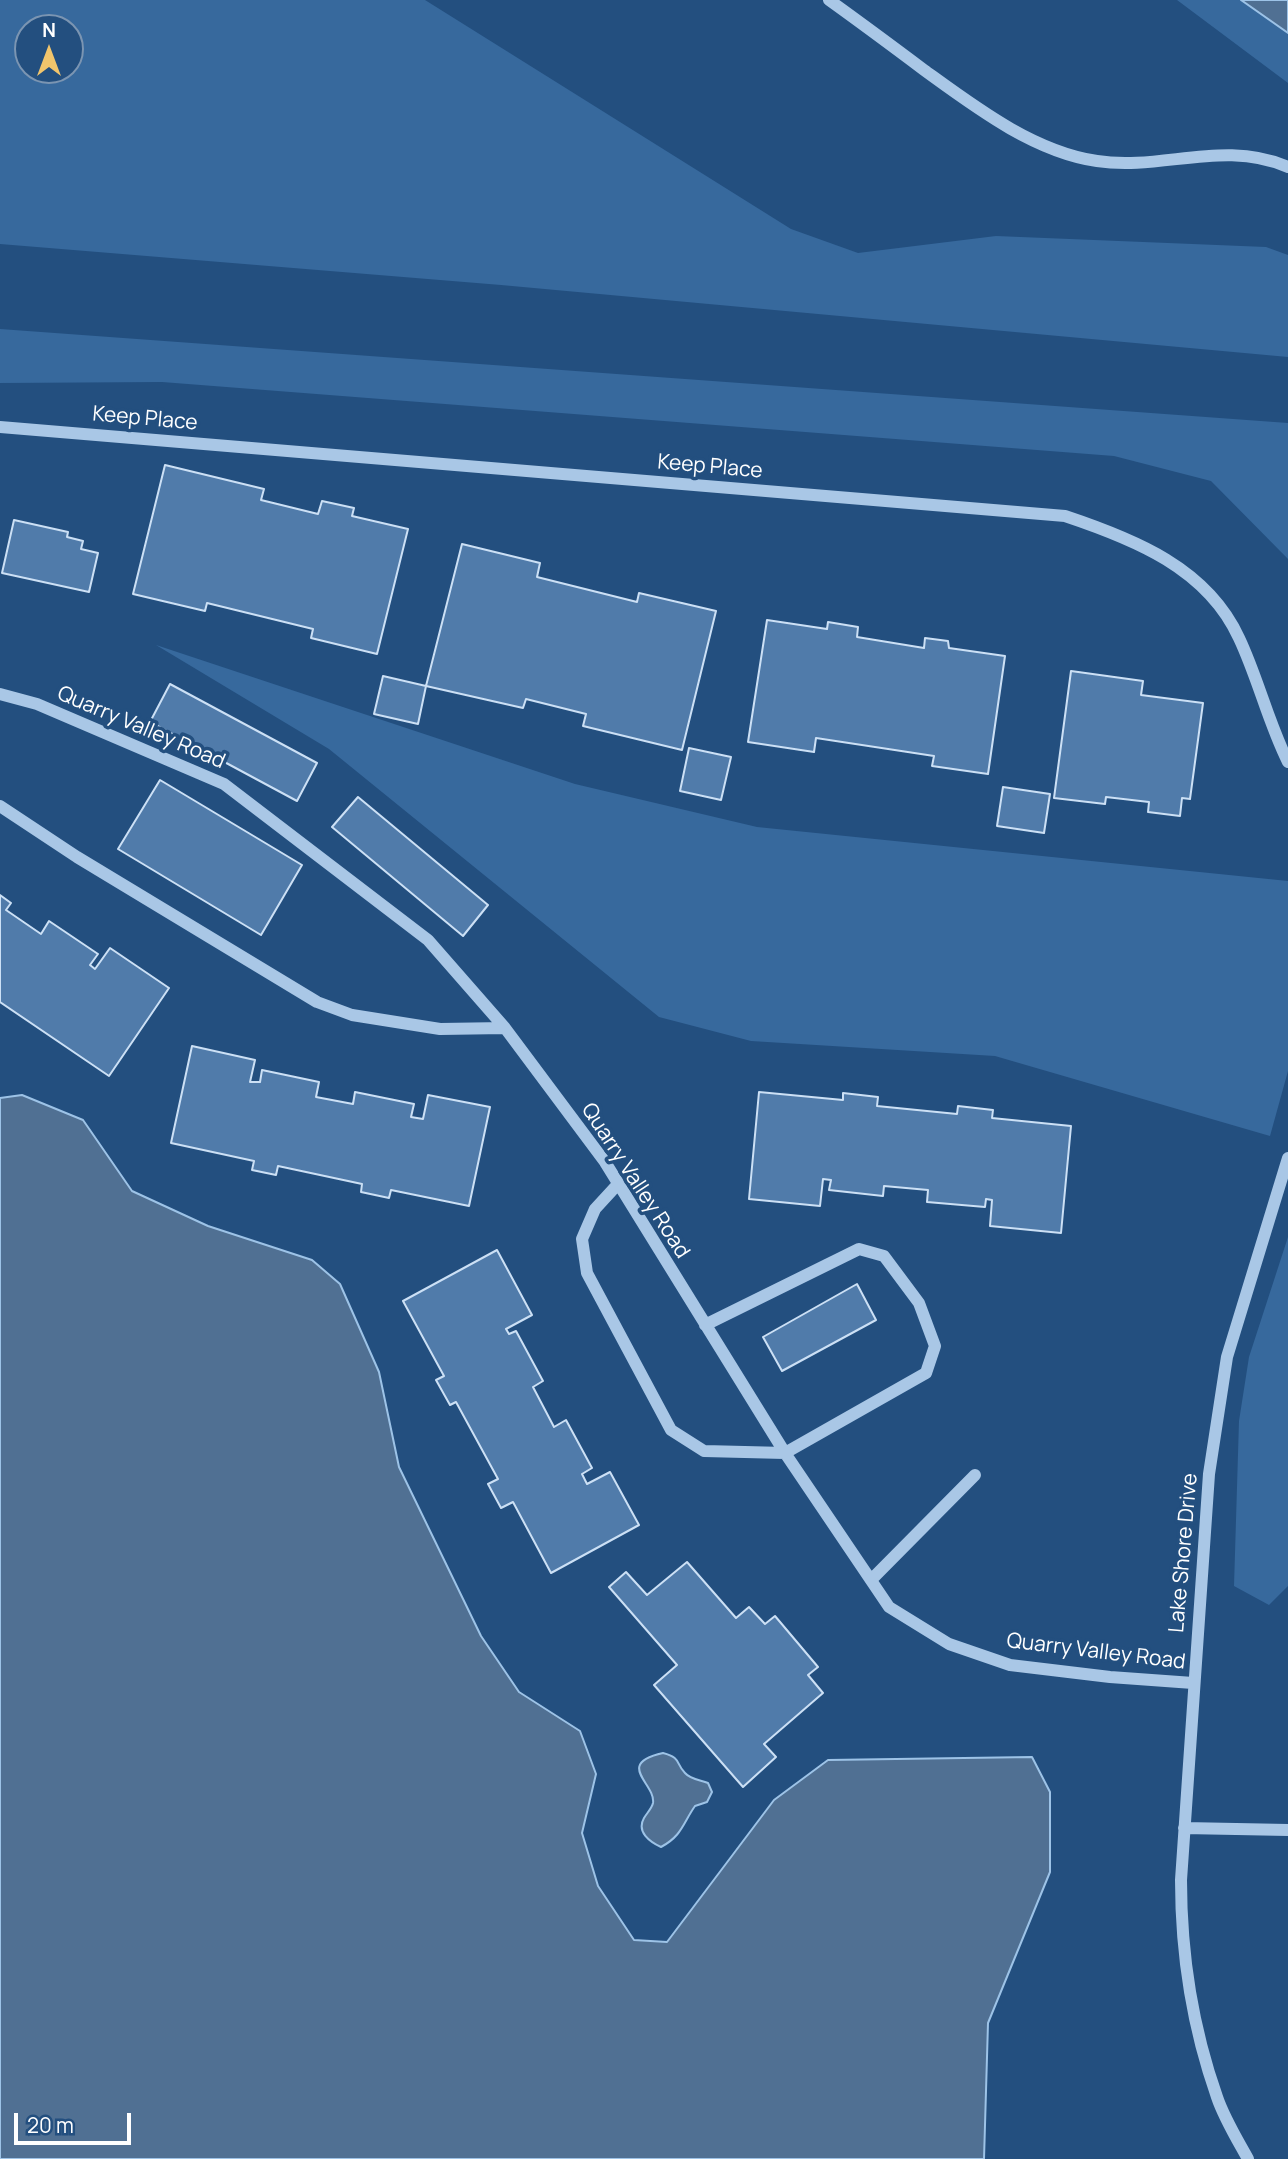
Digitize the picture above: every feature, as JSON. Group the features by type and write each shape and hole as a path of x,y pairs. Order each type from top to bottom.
{"street":[{"path":"829,0 988,116 1063,153 1098,161 1128,163 1227,154 1254,157 1288,167"},
{"name":"Keep Place","path":"0,426 1065,516 1151,550 1192,577 1213,596 1239,638 1288,762"},
{"name":"Quarry Valley Road","path":"0,694 37,704 223,783 428,940 505,1028 605,1162 785,1453 889,1606 949,1644 1010,1665 1110,1677 1193,1683"},
{"path":"0,806 76,857 317,1002 352,1015 440,1029 505,1028"},
{"name":"Lake Shore Drive","path":"1248,2159 1217,2099 1192,2011 1181,1926 1184,1828 1209,1474 1227,1357 1288,1158"},
{"path":"618,1184 595,1209 582,1239 587,1273 671,1430 704,1451 785,1453 926,1373 935,1346 919,1303 884,1256 859,1248 705,1325"},
{"path":"871,1580 975,1475"},
{"path":"1184,1828 1288,1830"}],"shaded area":[{"path":"0,0 425,0 791,229 858,253 996,236 1266,247 1288,255 1288,357 501,285 0,244"},
{"path":"1177,0 1241,0 1288,33 1288,83"},
{"path":"1241,0 1288,0 1288,33"},
{"path":"0,329 1288,423 1288,559 1211,481 1114,456 162,382 0,383"},
{"path":"156,645 575,784 757,827 1288,881 1288,1071 1270,1136 995,1056 751,1041 659,1017 329,749"},
{"path":"22,1095 83,1120 132,1191 208,1226 312,1260 340,1284 379,1372 399,1467 481,1636 519,1692 580,1731 596,1774 582,1833 598,1886 634,1940 667,1942 774,1800 828,1760 1032,1757 1050,1792 1050,1872 988,2023 984,2159 0,2159 0,1098"},
{"path":"1288,1237 1288,1586 1269,1605 1234,1586 1239,1421 1249,1357"},
{"path":"663,1753 676,1759 687,1775 708,1783 712,1792 707,1802 695,1806 678,1834 661,1847 643,1832 642,1823 653,1803 639,1769 641,1763"}],"building":[{"path":"165,465 264,489 261,500 318,514 322,501 354,508 352,516 408,529 377,654 311,638 313,629 207,603 205,611 133,594"},
{"path":"14,520 68,532 67,537 83,541 81,549 98,553 89,592 2,573"},
{"path":"462,544 540,563 537,577 637,602 639,593 716,611 682,750 583,726 586,714 526,699 523,708 426,686"},
{"path":"767,620 827,629 828,622 858,627 857,637 924,648 925,638 948,641 949,648 1005,656 988,774 932,766 934,756 816,738 814,752 748,742"},
{"path":"1071,671 1143,681 1141,695 1203,703 1190,799 1182,798 1180,816 1148,812 1149,802 1106,797 1105,804 1054,798"},
{"path":"383,676 426,686 418,724 374,714"},
{"path":"170,684 317,763 297,801 150,722"},
{"path":"689,748 731,757 721,800 680,791"},
{"path":"160,780 302,865 261,935 118,849"},
{"path":"1003,787 1050,794 1044,833 997,826"},
{"path":"358,797 488,905 463,936 332,827"},
{"path":"0,895 11,903 6,910 41,934 49,921 98,954 90,965 95,969 110,948 169,988 109,1076 0,1002"},
{"path":"192,1046 255,1060 250,1082 260,1082 262,1070 319,1082 316,1097 353,1104 355,1092 414,1104 411,1117 423,1119 428,1095 490,1107 469,1206 391,1190 389,1198 361,1192 362,1184 278,1166 276,1175 252,1170 254,1161 171,1143"},
{"path":"759,1092 843,1100 843,1093 878,1097 877,1106 957,1114 958,1106 993,1110 992,1118 1071,1126 1061,1233 990,1226 992,1200 986,1199 985,1207 927,1202 928,1190 884,1186 883,1196 829,1190 831,1180 823,1179 820,1206 749,1199"},
{"path":"497,1250 532,1315 506,1329 509,1334 516,1331 543,1381 533,1387 554,1427 566,1420 592,1468 582,1474 587,1484 610,1472 639,1525 551,1573 513,1502 501,1508 488,1484 498,1479 456,1402 450,1405 436,1380 444,1376 403,1301"},
{"path":"857,1284 876,1320 782,1371 763,1337"},
{"path":"687,1562 736,1618 749,1607 765,1624 775,1616 818,1667 808,1675 823,1693 764,1744 776,1757 743,1787 654,1685 677,1665 609,1587 626,1572 647,1595"}]}
